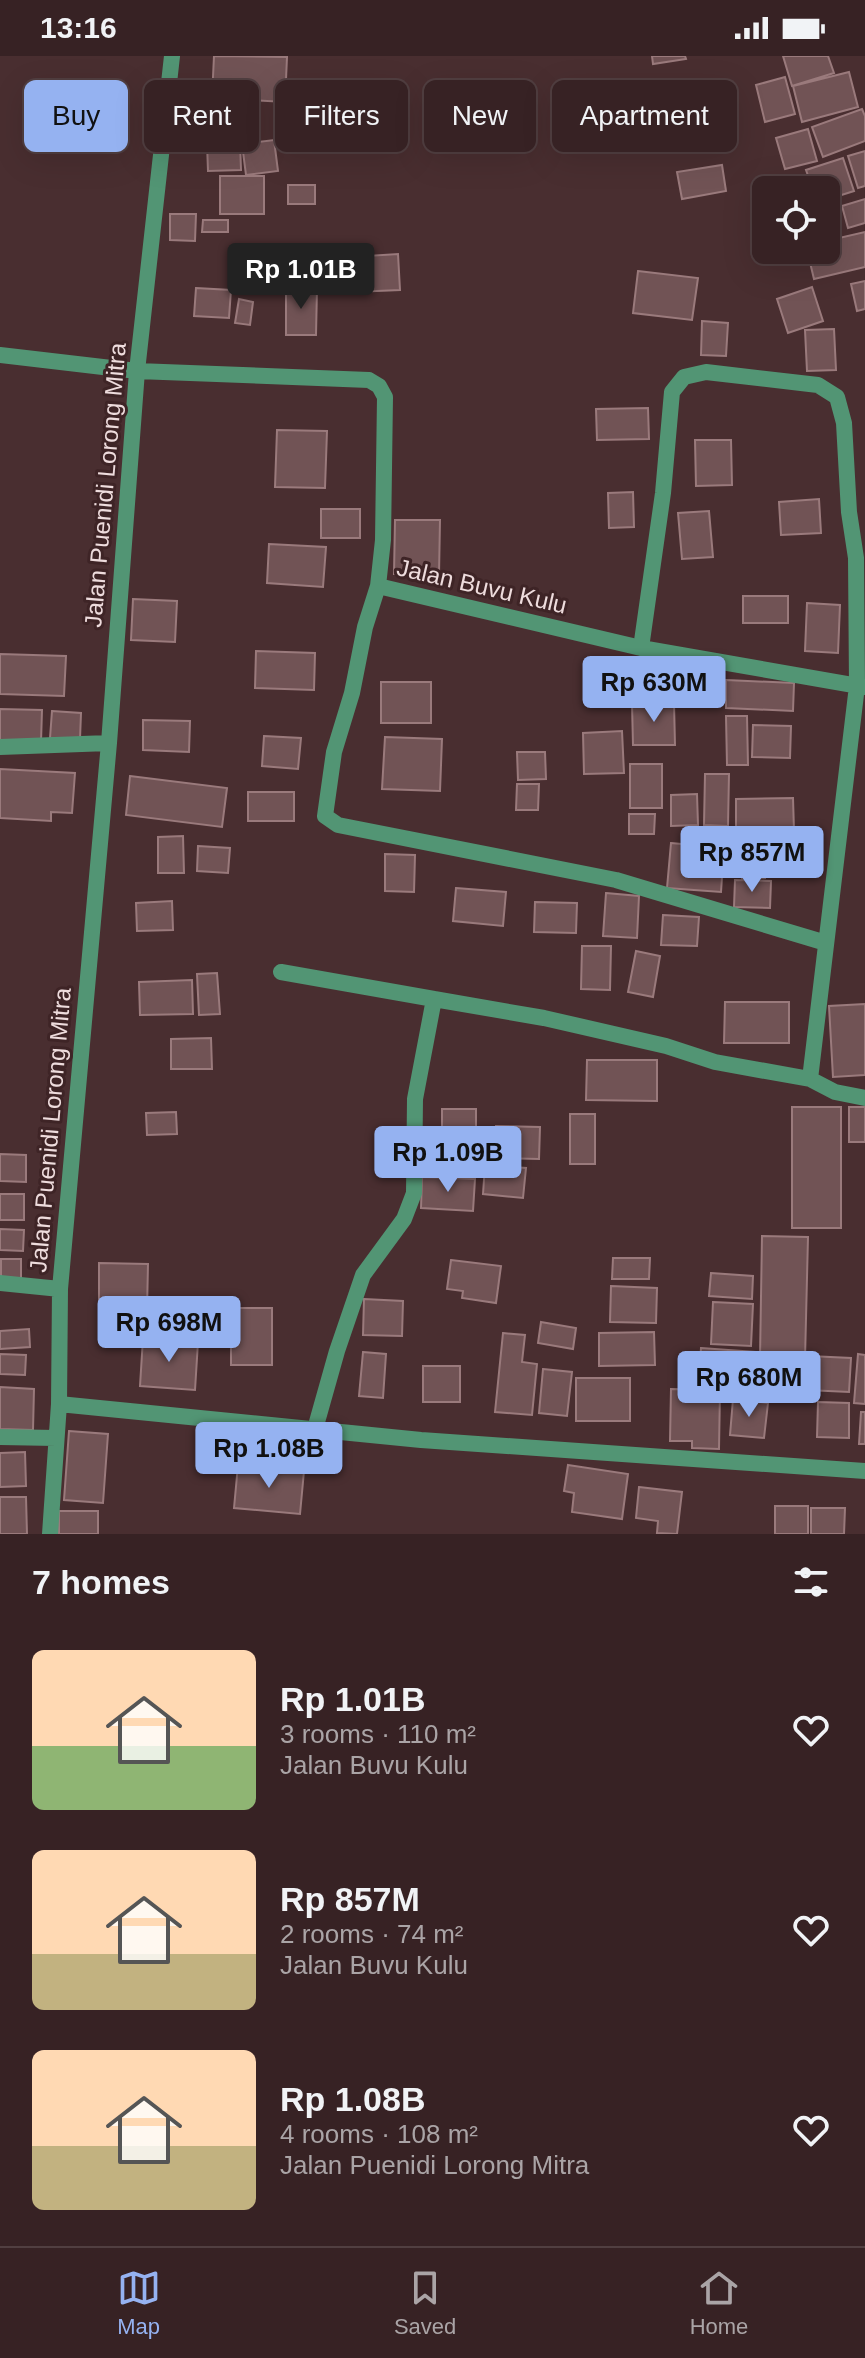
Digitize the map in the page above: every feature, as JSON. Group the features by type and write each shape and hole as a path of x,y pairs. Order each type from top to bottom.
{"street":[{"name":"Jalan Puenidi Lorong Mitra","path":"50,1534 59,1404 60,1289 109,743 137,371 172,56"},
{"name":"Jalan Buvu Kulu","path":"0,355 137,371 369,380 379,386 385,397 383,540 378,586 641,648 861,687"},
{"path":"641,648 663,493 672,392 684,377 706,372 818,385 837,397 844,423 849,512 856,558 861,687 810,1079"},
{"path":"378,586 330,767 325,816 329,821 616,880 826,943"},
{"path":"0,747 109,743"},
{"path":"281,972 558,1021 666,1046 715,1062 810,1079 835,1092 865,1098"},
{"path":"315,1429 363,1275 404,1219 414,1193 415,1099 434,999"},
{"path":"0,1283 60,1289"},
{"path":"59,1404 421,1440 865,1471"},
{"path":"0,1437 56,1438"}],"building":[{"path":"214,56 287,57 286,80 275,80 275,101 259,101 259,80 213,80"},
{"path":"652,56 685,56 686,59 653,64"},
{"path":"783,56 828,56 834,73 792,86"},
{"path":"849,72 858,107 802,122 793,86"},
{"path":"785,77 795,114 765,122 756,85"},
{"path":"862,109 865,141 823,157 812,127"},
{"path":"808,129 817,161 785,169 776,138"},
{"path":"274,140 278,171 246,175 243,152 259,152 259,142"},
{"path":"865,151 865,186 858,188 848,156"},
{"path":"207,152 240,152 241,170 208,171"},
{"path":"843,158 854,191 840,196 840,176 808,176 806,170"},
{"path":"722,165 726,191 682,199 677,172"},
{"path":"220,176 264,176 264,214 220,214"},
{"path":"288,185 315,185 315,204 288,204"},
{"path":"865,199 865,223 848,228 842,206"},
{"path":"170,214 196,214 195,241 170,240"},
{"path":"203,220 228,220 228,232 202,232"},
{"path":"865,232 865,267 814,279 810,264 840,264 840,238"},
{"path":"398,254 400,290 353,292 351,257"},
{"path":"638,271 698,278 692,320 633,313"},
{"path":"865,281 865,309 857,311 851,284"},
{"path":"812,287 823,321 788,333 777,299"},
{"path":"196,288 231,290 229,318 194,316"},
{"path":"286,288 317,288 316,335 286,335"},
{"path":"239,299 253,302 250,325 235,323"},
{"path":"702,321 728,323 726,356 701,355"},
{"path":"834,329 836,370 807,371 805,330"},
{"path":"648,408 649,439 597,440 596,409"},
{"path":"277,430 327,431 325,488 275,487"},
{"path":"695,440 731,440 732,485 696,486"},
{"path":"633,492 634,527 609,528 608,493"},
{"path":"819,499 821,533 781,535 779,502"},
{"path":"321,509 360,509 360,538 321,538"},
{"path":"709,511 713,557 682,559 678,513"},
{"path":"395,520 440,520 439,575 394,574"},
{"path":"269,544 326,547 323,587 267,583"},
{"path":"743,596 788,596 788,623 743,623"},
{"path":"133,599 177,601 175,642 131,640"},
{"path":"807,603 840,605 838,653 805,651"},
{"path":"256,651 315,653 314,690 255,688"},
{"path":"0,654 66,656 64,696 0,694"},
{"path":"622,665 622,699 594,700 594,666"},
{"path":"715,677 716,707 694,707 693,678"},
{"path":"673,680 674,698 638,699 638,681"},
{"path":"726,680 794,683 793,711 726,708"},
{"path":"381,682 431,682 431,723 381,723"},
{"path":"674,703 675,745 633,745 632,704"},
{"path":"0,709 42,710 41,742 0,741"},
{"path":"52,711 81,713 80,739 50,738"},
{"path":"726,716 747,716 748,765 727,765"},
{"path":"143,720 190,721 189,752 143,750"},
{"path":"753,725 791,726 790,758 752,757"},
{"path":"622,731 624,773 584,774 583,733"},
{"path":"264,736 301,738 298,769 262,766"},
{"path":"385,737 442,739 440,791 382,789"},
{"path":"517,752 545,752 546,779 518,780"},
{"path":"630,764 662,764 662,808 630,808"},
{"path":"0,769 75,773 72,813 51,812 51,821 0,818"},
{"path":"705,774 729,774 728,826 704,825"},
{"path":"130,776 227,788 222,827 126,815"},
{"path":"517,784 539,784 538,810 516,810"},
{"path":"248,792 294,792 294,821 248,821"},
{"path":"697,794 698,825 671,826 671,795"},
{"path":"793,798 794,831 736,831 736,799"},
{"path":"629,814 655,814 654,834 629,834"},
{"path":"183,836 184,873 158,873 158,837"},
{"path":"671,843 724,848 721,892 667,888"},
{"path":"198,846 230,848 228,873 197,871"},
{"path":"741,851 764,851 765,878 742,879"},
{"path":"385,854 415,855 414,892 385,891"},
{"path":"735,880 771,881 770,908 734,907"},
{"path":"456,888 506,892 503,926 453,921"},
{"path":"606,893 639,896 637,938 603,936"},
{"path":"172,901 173,930 137,931 136,903"},
{"path":"535,902 577,903 576,933 534,932"},
{"path":"663,915 699,917 697,946 661,945"},
{"path":"582,946 611,946 610,990 581,989"},
{"path":"636,951 660,956 653,997 628,992"},
{"path":"217,973 220,1014 199,1015 197,974"},
{"path":"192,980 193,1014 140,1015 139,982"},
{"path":"725,1002 789,1002 789,1043 724,1043"},
{"path":"865,1004 865,1075 833,1077 829,1006"},
{"path":"211,1038 212,1069 171,1069 171,1039"},
{"path":"587,1060 657,1060 657,1101 586,1100"},
{"path":"792,1107 841,1107 841,1228 792,1228"},
{"path":"849,1107 865,1107 865,1142 849,1142"},
{"path":"442,1109 476,1109 476,1129 442,1128"},
{"path":"176,1112 177,1134 147,1135 146,1113"},
{"path":"570,1114 595,1114 595,1164 570,1164"},
{"path":"496,1126 540,1127 539,1159 495,1158"},
{"path":"0,1154 26,1155 26,1182 0,1181"},
{"path":"485,1165 526,1168 523,1198 483,1194"},
{"path":"422,1177 475,1179 473,1211 421,1208"},
{"path":"0,1194 24,1194 24,1220 0,1220"},
{"path":"0,1229 24,1230 23,1251 0,1250"},
{"path":"762,1236 808,1237 805,1359 760,1358"},
{"path":"613,1258 650,1258 649,1279 612,1279"},
{"path":"1,1259 21,1259 21,1286 1,1286"},
{"path":"451,1260 501,1266 496,1303 462,1298 463,1291 447,1289"},
{"path":"99,1263 148,1264 147,1310 99,1308"},
{"path":"711,1273 753,1276 752,1299 709,1296"},
{"path":"611,1286 657,1288 656,1323 610,1322"},
{"path":"364,1299 403,1301 402,1336 363,1335"},
{"path":"713,1302 753,1304 751,1346 711,1344"},
{"path":"231,1308 272,1308 272,1365 231,1365"},
{"path":"541,1322 576,1328 573,1349 538,1343"},
{"path":"29,1329 30,1347 0,1349 0,1331"},
{"path":"654,1332 655,1365 599,1366 599,1333"},
{"path":"503,1333 525,1335 522,1362 537,1364 532,1415 495,1412"},
{"path":"143,1338 198,1342 195,1390 140,1386"},
{"path":"701,1348 755,1352 752,1380 699,1376"},
{"path":"363,1352 386,1354 383,1398 359,1396"},
{"path":"0,1354 26,1355 25,1375 0,1374"},
{"path":"858,1354 865,1355 865,1404 854,1403"},
{"path":"809,1356 851,1358 849,1392 807,1390"},
{"path":"800,1364 802,1392 768,1394 766,1365"},
{"path":"423,1366 460,1366 460,1402 423,1402"},
{"path":"543,1369 572,1372 567,1416 539,1413"},
{"path":"576,1378 630,1378 630,1421 576,1421"},
{"path":"0,1387 34,1389 33,1430 0,1429"},
{"path":"671,1389 720,1390 719,1449 692,1448 692,1441 670,1441"},
{"path":"733,1399 768,1403 764,1438 730,1435"},
{"path":"818,1402 849,1403 849,1438 817,1437"},
{"path":"861,1412 865,1412 865,1444 859,1444"},
{"path":"69,1431 108,1434 103,1503 64,1500"},
{"path":"25,1452 26,1486 0,1487 0,1453"},
{"path":"238,1465 304,1471 300,1514 234,1508"},
{"path":"568,1465 628,1474 622,1519 572,1512 574,1493 564,1491"},
{"path":"639,1487 682,1492 677,1534 657,1533 658,1521 636,1518"},
{"path":"0,1497 26,1497 27,1534 0,1534"},
{"path":"775,1506 808,1506 808,1534 775,1534"},
{"path":"811,1508 845,1508 844,1534 811,1534"},
{"path":"59,1511 98,1511 98,1534 59,1534"}]}
